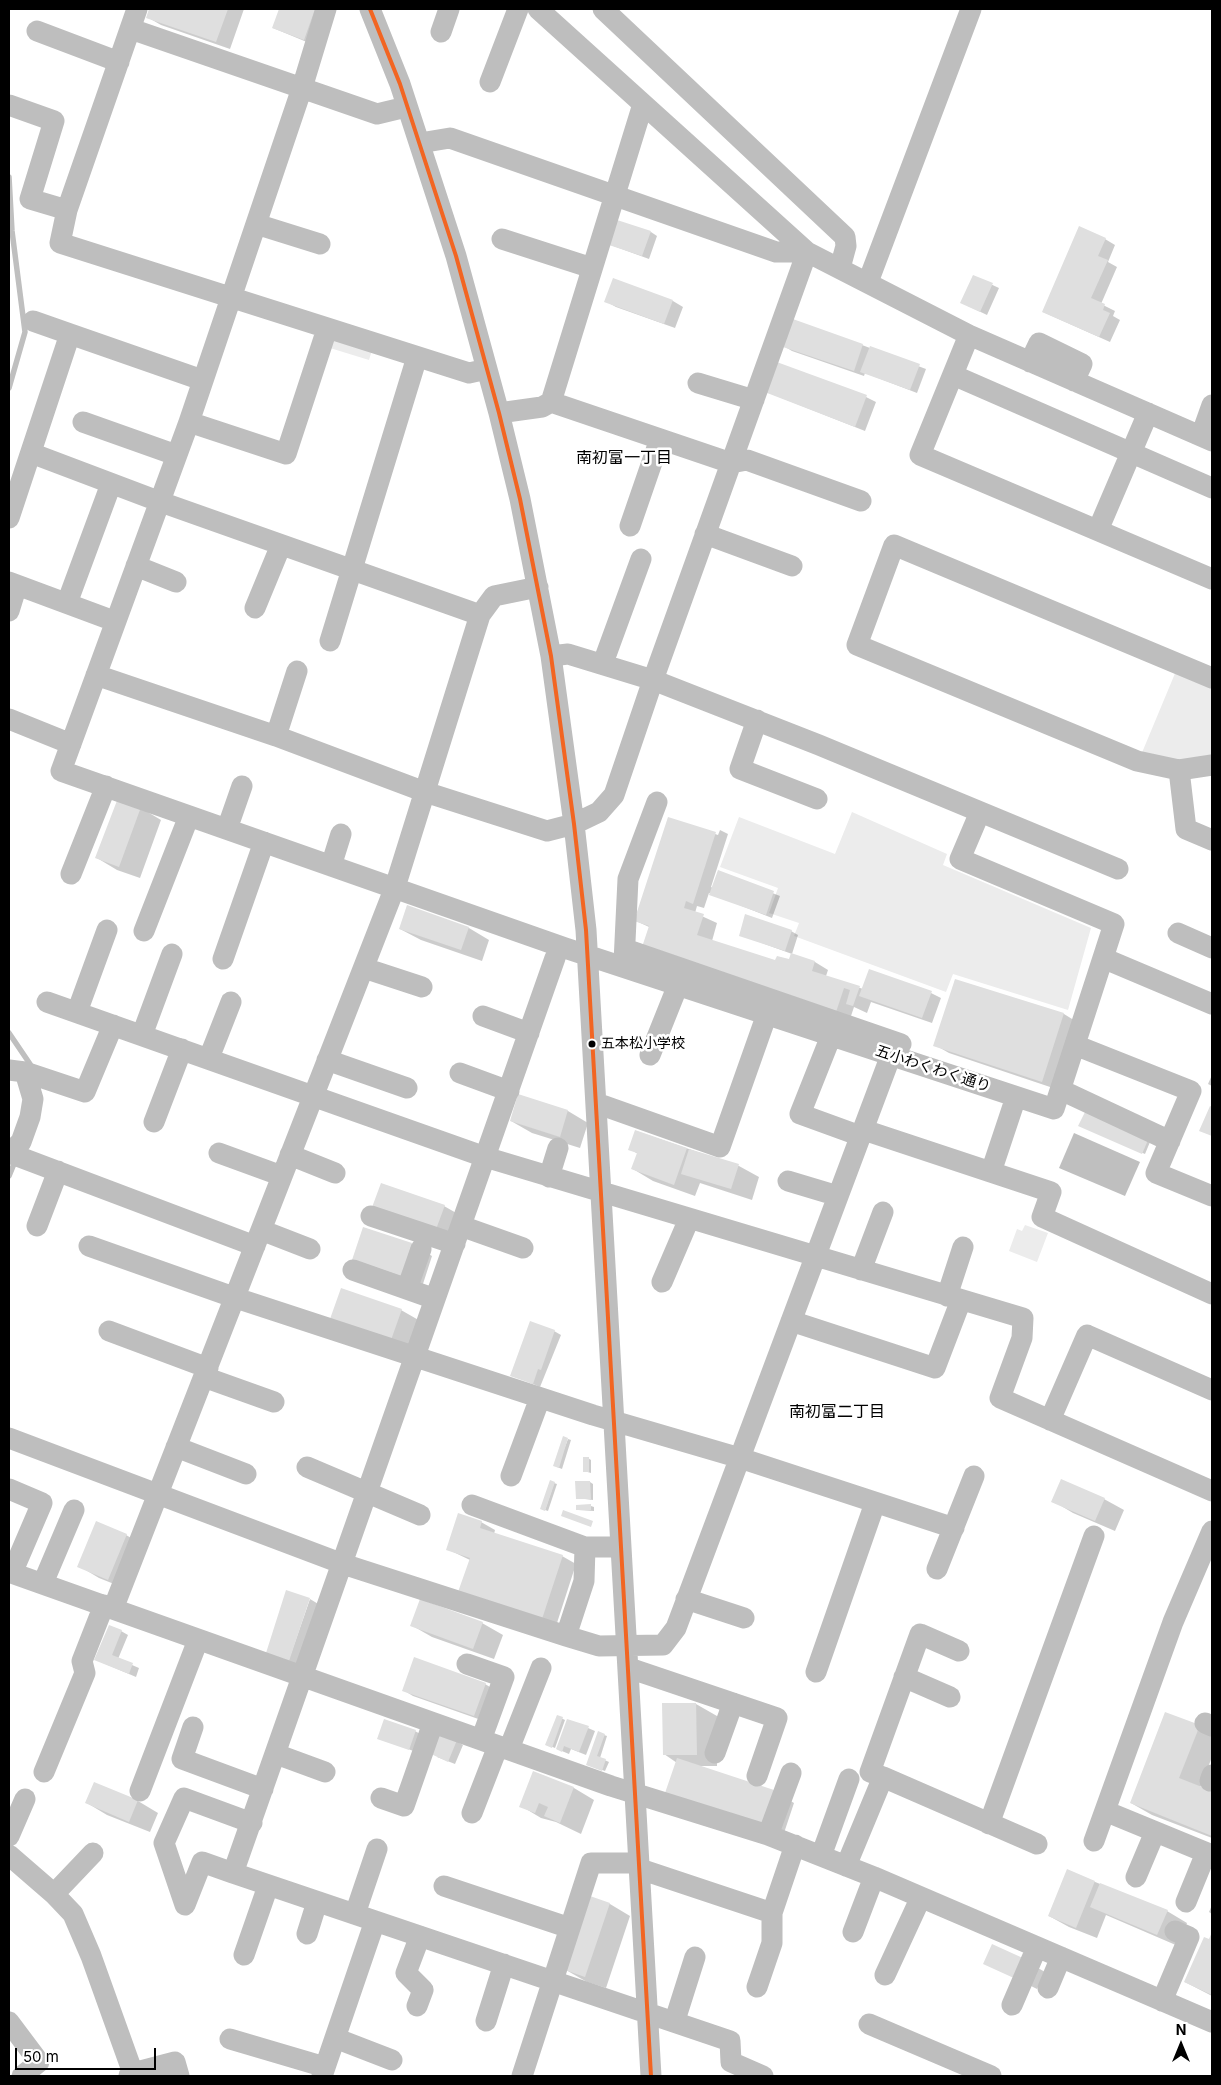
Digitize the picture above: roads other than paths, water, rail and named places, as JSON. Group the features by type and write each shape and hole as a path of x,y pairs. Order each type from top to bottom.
{"street":[{"path":"138,9 67,210 60,244 231,300 469,374 487,369"},
{"path":"9,719 71,744 114,621 189,422 302,88 326,9"},
{"path":"370,9 420,143 456,256 499,413 538,587 551,656 574,824 587,955 651,2076"},
{"path":"441,32 449,9"},
{"path":"490,82 518,9"},
{"path":"538,9 808,252 969,336 1206,438 1212,406"},
{"path":"603,9 845,237 846,246 840,268"},
{"path":"868,282 971,9"},
{"path":"131,29 377,114 406,107"},
{"path":"37,31 119,62"},
{"path":"499,413 542,407 551,402 643,104"},
{"path":"9,105 54,121 30,199 67,210"},
{"path":"420,143 450,138 776,252 808,252"},
{"path":"256,224 320,244"},
{"path":"502,239 592,268"},
{"path":"96,675 276,736 425,792 547,831 574,824 599,812 614,795 705,534 808,252"},
{"path":"33,321 202,380"},
{"path":"189,422 286,454 327,329"},
{"path":"9,518 70,334"},
{"path":"969,336 920,455 1212,580"},
{"path":"330,641 350,570 416,358"},
{"path":"953,375 1212,488"},
{"path":"698,383 754,400"},
{"path":"551,402 731,463 747,460 861,501"},
{"path":"1098,530 1148,413"},
{"path":"83,422 176,455"},
{"path":"630,526 660,439"},
{"path":"31,453 158,501 480,615"},
{"path":"67,603 111,484"},
{"path":"705,534 792,566"},
{"path":"254,608 281,545"},
{"path":"1212,678 894,545 857,645 1137,761 1179,770 1212,765"},
{"path":"603,663 641,559"},
{"path":"136,566 176,582"},
{"path":"9,611 13,583 114,621"},
{"path":"44,1772 85,1673 82,1662 109,1607 158,1494 395,888 480,615 494,596 538,587"},
{"path":"551,656 568,654 603,663 653,680 757,720 1118,869"},
{"path":"276,736 297,671"},
{"path":"757,720 740,769 817,799"},
{"name":"五小わくわく通り","path":"71,744 61,771 587,955 624,958 678,985 1054,1110 1060,1094"},
{"path":"1179,770 1186,829 1212,840"},
{"path":"70,874 106,786"},
{"path":"227,829 242,786"},
{"path":"657,802 628,879 624,958 1060,1094 1170,1141"},
{"path":"980,812 960,859 1114,924 1060,1094"},
{"path":"144,932 189,816"},
{"path":"330,866 341,834"},
{"path":"223,959 264,842"},
{"path":"77,1012 107,930"},
{"path":"1178,933 1212,948"},
{"path":"142,1035 172,954"},
{"path":"233,1873 555,958"},
{"path":"1103,958 1212,1004"},
{"path":"364,968 422,987"},
{"path":"650,1056 678,985"},
{"path":"47,1002 485,1157 1023,1318 1022,1338 1000,1398 1212,1491"},
{"path":"209,1058 231,1002"},
{"path":"596,1103 720,1147 767,1014"},
{"path":"483,1016 529,1033"},
{"path":"17,1071 85,1092 112,1025"},
{"path":"831,1036 800,1114 855,1134 864,1130 1051,1192 1042,1217 1212,1294"},
{"path":"1075,1045 1191,1091 1156,1173 1212,1196"},
{"path":"154,1122 182,1049"},
{"path":"628,1658 663,1645 676,1628 891,1056"},
{"path":"327,1060 407,1088"},
{"path":"17,1071 33,1099 30,1117 21,1142 9,1153 258,1238 310,1249"},
{"path":"460,1073 509,1091"},
{"path":"991,1172 1016,1097"},
{"path":"549,1177 558,1148"},
{"path":"219,1153 282,1176"},
{"path":"290,1155 335,1173"},
{"path":"37,1226 58,1171"},
{"path":"788,1181 838,1196"},
{"path":"861,1270 883,1212"},
{"path":"372,1216 523,1248"},
{"path":"662,1282 688,1219"},
{"path":"90,1246 236,1298 540,1398 740,1458 954,1528"},
{"path":"791,1321 935,1368 954,1298 962,1247"},
{"path":"406,1289 421,1249"},
{"path":"352,1270 436,1300"},
{"path":"109,1331 274,1402"},
{"path":"1050,1420 1087,1335 1212,1390"},
{"path":"511,1476 540,1398"},
{"path":"9,1438 343,1564 599,1646 733,1703 777,1718 757,1776"},
{"path":"176,1447 246,1474"},
{"path":"307,1468 420,1515"},
{"path":"937,1568 974,1476"},
{"path":"9,1489 42,1503 10,1572 636,1794 768,1835 874,1877 1212,2022"},
{"path":"816,1672 874,1503"},
{"path":"472,1505 585,1547 621,1547"},
{"path":"43,1583 74,1510"},
{"path":"1094,1841 1173,1622 1212,1531"},
{"path":"989,1824 1094,1536"},
{"path":"566,1636 584,1581 585,1547"},
{"path":"686,1599 744,1618"},
{"path":"959,1651 920,1634 870,1772 1037,1844"},
{"path":"140,1790 198,1640"},
{"path":"467,1664 504,1677 496,1745"},
{"path":"472,1813 496,1745 541,1668"},
{"path":"904,1678 950,1697"},
{"path":"715,1754 733,1703"},
{"path":"382,1798 404,1806 433,1723"},
{"path":"193,1727 182,1758 264,1789"},
{"path":"276,1754 325,1772"},
{"path":"768,1835 791,1773"},
{"path":"846,1866 883,1777"},
{"path":"821,1856 850,1779"},
{"path":"252,1823 184,1798 164,1843 186,1905 202,1862 268,1886 675,2020 730,2041 731,2062 763,2076"},
{"path":"9,1836 25,1799"},
{"path":"1104,1811 1209,1854 1186,1902"},
{"path":"1136,1877 1156,1832"},
{"path":"757,1987 772,1943 772,1913 795,1846"},
{"path":"355,1914 377,1849"},
{"path":"54,1894 93,1853"},
{"path":"9,1855 54,1894 73,1914 90,1956 132,2075 175,2062 179,2076"},
{"path":"522,2076 591,1863 640,1866 772,1913"},
{"path":"853,1932 874,1877"},
{"path":"244,1955 268,1886"},
{"path":"444,1886 570,1928"},
{"path":"885,1974 921,1897"},
{"path":"307,1934 317,1902"},
{"path":"230,2039 324,2072 375,1921"},
{"path":"1162,2001 1189,1937 1175,1931"},
{"path":"417,2006 423,1990 406,1973 420,1936"},
{"path":"1012,2005 1037,1947"},
{"path":"675,2020 695,1957"},
{"path":"1048,1988 1061,1957"},
{"path":"486,2021 504,1964"},
{"path":"9,2022 39,2062 22,2076"},
{"path":"869,2024 992,2076"},
{"path":"335,2038 392,2060"}],"waterway":[{"path":"9,177 12,231 25,332 9,388"},
{"path":"9,1033 30,1064"},
{"path":"9,1176 16,1159"}],"place":[{"name":"五本松小学校","path":"592,1044"}],"district":[{"name":"南初富一丁目","path":"624,458"},
{"name":"南初富二丁目","path":"837,1412"}]}
